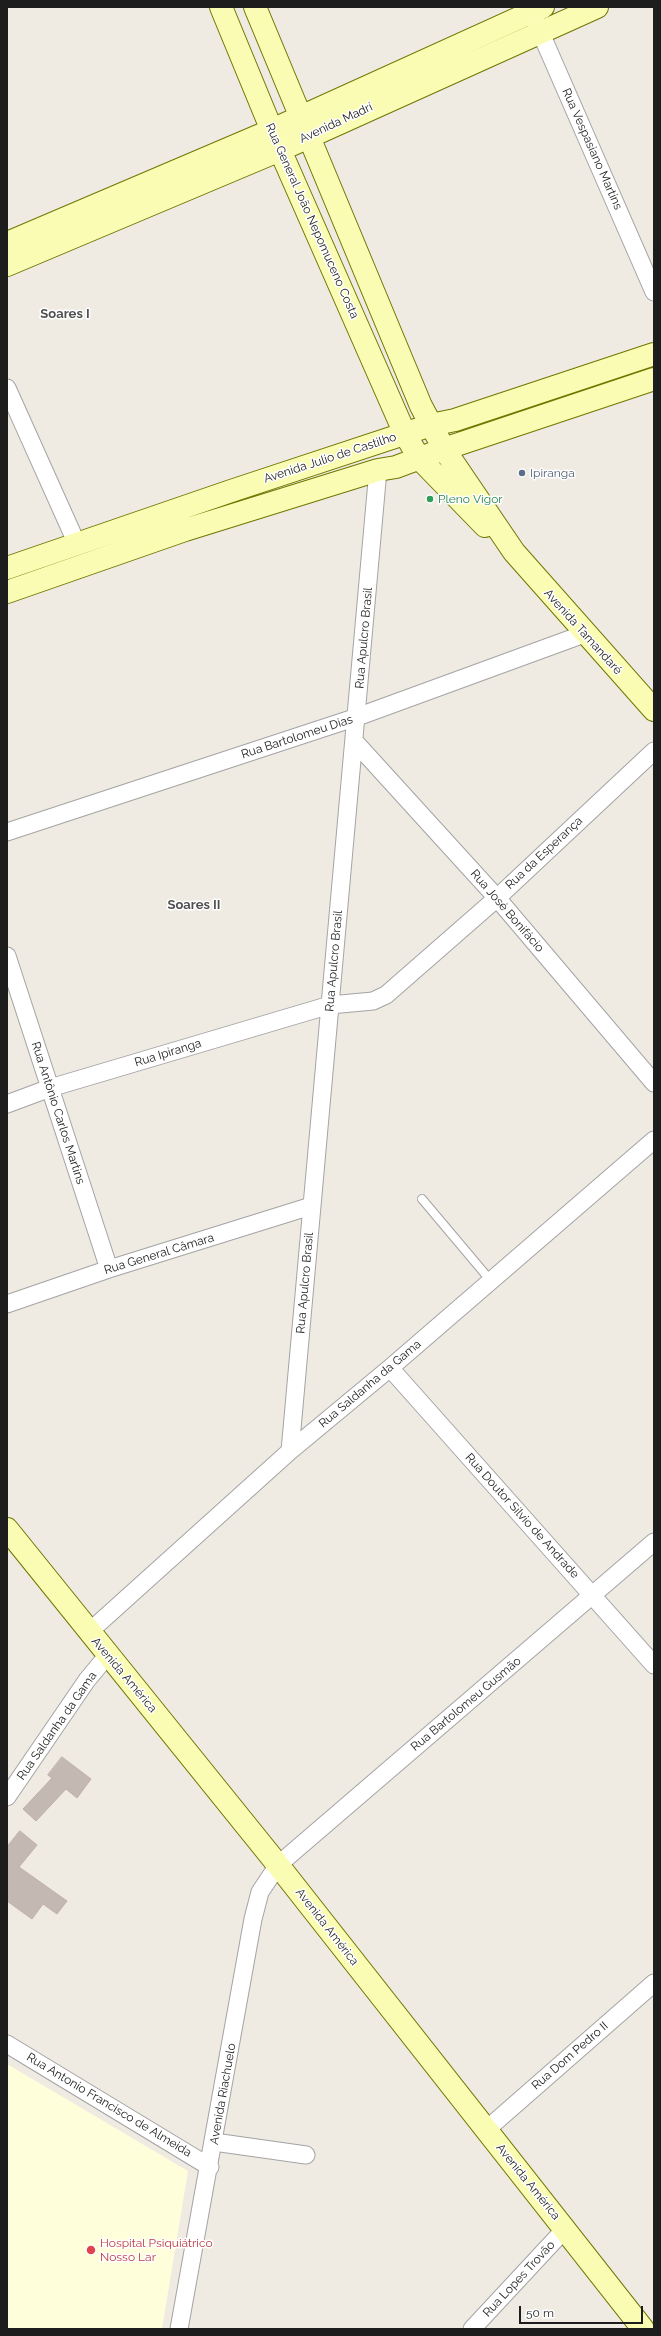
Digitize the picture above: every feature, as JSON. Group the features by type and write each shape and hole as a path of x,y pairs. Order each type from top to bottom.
{"main road":[{"name":"Rua General João Nepomuceno Costa","path":"221,7 280,150 405,434"},
{"path":"255,7 431,425"},
{"name":"Avenida Madrí","path":"7,265 280,150 305,126 536,14 597,7"},
{"name":"Avenida Madrí","path":"7,243 272,130 305,126"},
{"path":"335,273 347,263 355,267 398,375 415,390"},
{"name":"Avenida Julio de Castilho","path":"7,568 231,491 431,425 455,420 654,354"},
{"name":"Avenida Julio de Castilho","path":"7,592 185,530 378,470 396,466 654,379"},
{"name":"Avenida Tamandaré","path":"431,425 444,449 514,552 584,634 654,710"},
{"name":"Avenida Tamandaré","path":"405,434 419,458 473,515 514,552"},
{"name":"Avenida América","path":"7,1529 278,1865 565,2229 636,2327"}],"street":[{"name":"Rua Vespasiano Martins","path":"536,14 654,292"},
{"path":"7,388 77,544"},
{"name":"Rua Apulcro Brasil","path":"290,1451 311,1206 355,742 378,470"},
{"name":"Rua Bartolomeu Dias","path":"7,832 357,717 584,634"},
{"name":"Rua José Bonifácio","path":"355,742 497,898 654,1084"},
{"name":"Rua da Esperança","path":"330,1005 373,1001 386,995 497,898 654,750"},
{"name":"Rua Antônio Carlos Martins","path":"7,956 109,1269"},
{"name":"Rua Ipiranga","path":"7,1104 50,1088 330,1005"},
{"name":"Rua Saldanha da Gama","path":"89,1632 290,1451 390,1368 654,1140"},
{"name":"Rua General Câmara","path":"7,1304 109,1269 311,1206"},
{"name":"Rua Doutor Sílvio de Andrade","path":"390,1368 654,1665"},
{"name":"Rua Bartolomeu Gusmão","path":"278,1865 593,1596 654,1542"},
{"name":"Rua Saldanha da Gama","path":"7,1798 87,1680 108,1656"},
{"name":"Avenida Riachuelo","path":"180,2329 253,1919 260,1892 278,1865"},
{"name":"Rua Dom Pedro II","path":"486,2130 654,1982"},
{"name":"Rua Antonio Francisco de Almeida","path":"7,2044 210,2166"},
{"path":"214,2142 306,2155"},
{"name":"Rua Lopes Trovão","path":"472,2329 565,2229"}],"lane":[{"path":"422,1199 491,1281"}],"shaded area":[{"name":"Hospital Psiquiátrico Nosso Lar","path":"7,2064 188,2171 162,2329 7,2329"}],"building":[{"path":"62,1757 91,1779 77,1798 66,1789 36,1821 23,1809 52,1778 48,1775"},
{"path":"20,1831 37,1845 19,1867 67,1901 57,1914 43,1904 32,1919 7,1901 7,1847"}],"place":[{"name":"Ipiranga","path":"522,473"},
{"name":"Pleno Vigor","path":"430,499"},
{"name":"Hospital Psiquiátrico Nosso Lar","path":"91,2250"}],"district":[{"name":"Soares I","path":"65,314"},
{"name":"Soares II","path":"194,905"}]}
